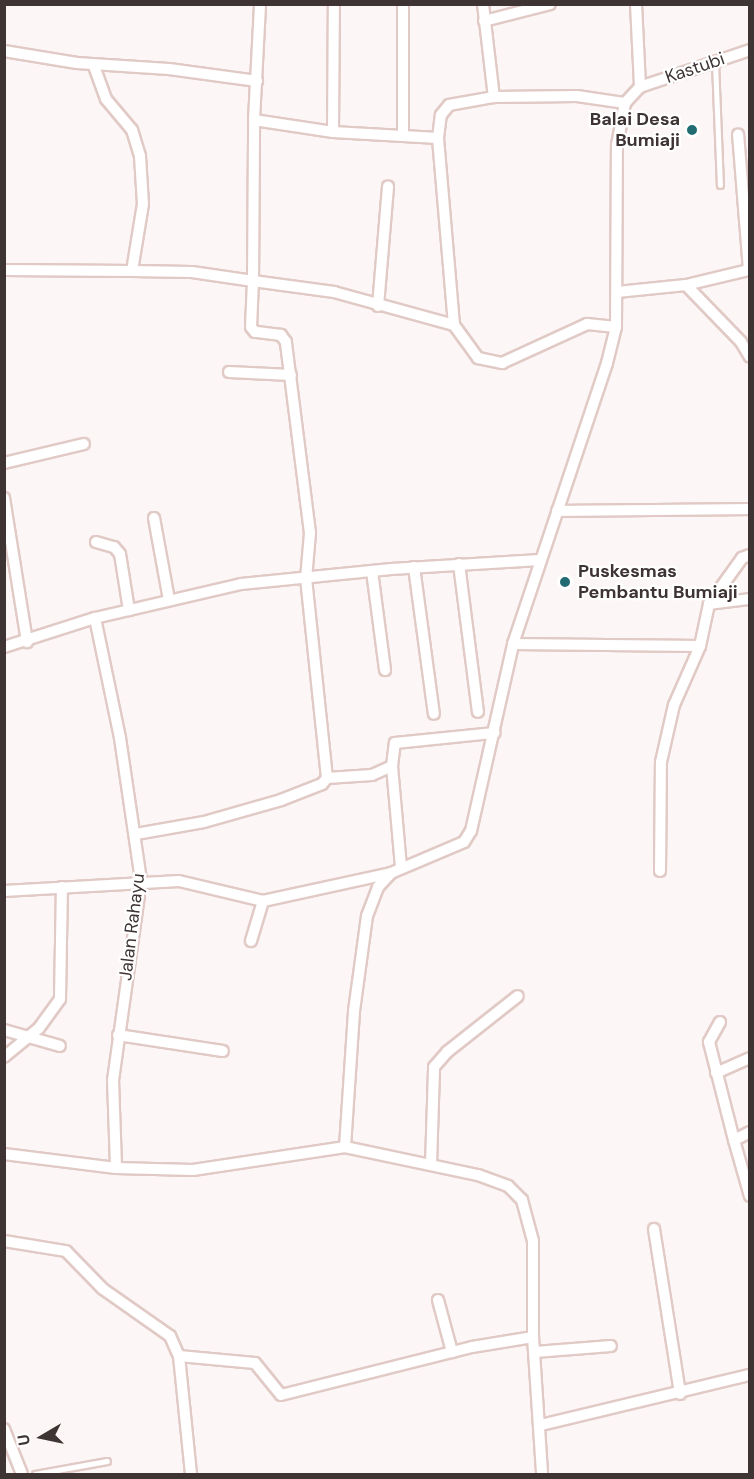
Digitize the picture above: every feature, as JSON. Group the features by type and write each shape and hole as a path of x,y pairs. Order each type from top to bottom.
{"street":[{"path":"136,834 204,822 281,800 322,784 327,778 306,579 310,533 291,375 283,336 255,332 250,327 253,281 254,120 260,4"},
{"path":"333,132 334,4"},
{"path":"403,4 403,135"},
{"path":"483,4 494,96"},
{"path":"484,21 550,4"},
{"path":"4,891 141,881 179,881 263,901 396,870 464,842 468,836 494,733 513,644 616,327 616,167 626,103 640,87 636,4"},
{"name":"Kastubi","path":"640,87 750,50"},
{"path":"4,51 93,64 169,69 257,81"},
{"path":"93,64 102,92 132,130 140,156 143,204 132,271"},
{"path":"616,327 586,324 502,363 478,358 454,325 438,138 446,107 494,96 577,96 626,103"},
{"path":"254,120 333,132 438,138"},
{"path":"617,292 686,285 750,270 738,134"},
{"path":"378,306 388,186"},
{"path":"4,270 192,272 324,290 454,325"},
{"path":"686,285 741,342 750,357"},
{"path":"229,372 291,375"},
{"path":"4,464 84,444"},
{"path":"4,498 27,642"},
{"path":"557,511 750,509"},
{"path":"154,518 169,600"},
{"path":"96,542 114,547 120,554 129,610"},
{"path":"660,871 661,762 674,705 700,646 709,604 742,558 750,555"},
{"path":"4,647 27,642 95,618 242,584 414,567 540,560"},
{"path":"459,564 478,712"},
{"path":"414,567 434,714"},
{"path":"372,571 385,670"},
{"path":"709,604 750,599"},
{"name":"Jalan Rahayu","path":"95,618 136,834 141,881 113,1080 116,1168"},
{"path":"513,644 700,646"},
{"path":"345,1147 362,946 378,887 396,870 392,766 397,741 494,733"},
{"path":"327,778 372,775 392,766"},
{"path":"4,1057 28,1038 60,999 62,887"},
{"path":"250,941 263,901"},
{"path":"431,1165 434,1067 447,1052 518,996"},
{"path":"720,1022 709,1042 750,1196"},
{"path":"4,1030 60,1046"},
{"path":"118,1035 223,1051"},
{"path":"716,1073 750,1058"},
{"path":"734,1140 750,1132"},
{"path":"4,1154 116,1168 193,1170 345,1147 498,1180 522,1200 533,1241 530,1338 535,1352 541,1425 542,1474"},
{"path":"654,1229 680,1394"},
{"path":"4,1241 66,1251 103,1289 170,1336 179,1356 191,1474"},
{"path":"438,1300 452,1352"},
{"path":"179,1356 255,1363 278,1393 284,1395 452,1352 530,1338"},
{"path":"535,1352 611,1346"},
{"path":"541,1425 680,1394 750,1375"},
{"path":"4,1429 22,1474"}],"lane":[{"path":"715,62 720,185"},
{"path":"35,1474 107,1461"}],"place":[{"name":"Balai Desa Bumiaji","path":"692,130"},
{"name":"Puskesmas Pembantu Bumiaji","path":"565,582"}]}
